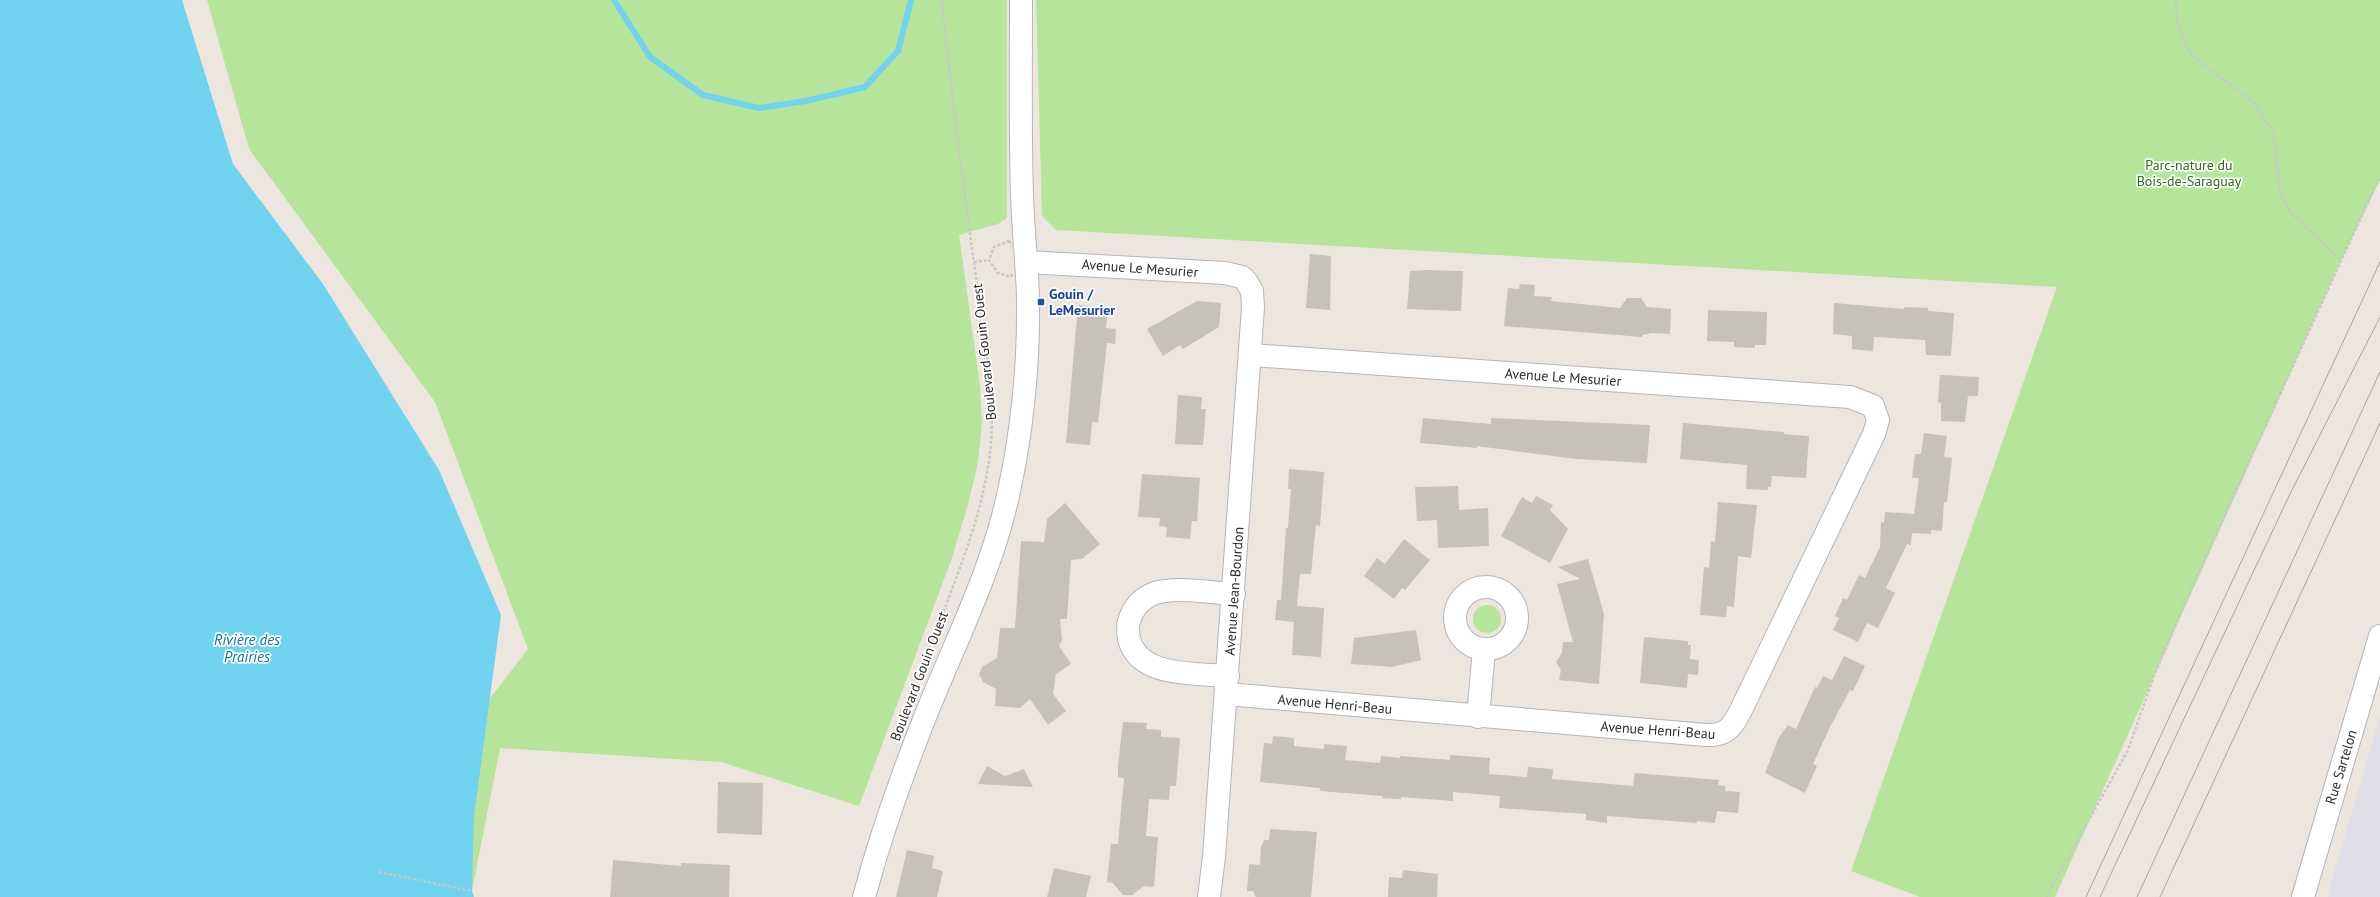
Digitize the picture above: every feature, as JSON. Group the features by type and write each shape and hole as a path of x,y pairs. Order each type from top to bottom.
{"street":[{"name":"Boulevard Gouin Ouest","path":"864,897 883,835 913,750 974,601 1005,509 1025,399 1028,336 1021,161 1021,0"},
{"name":"Avenue Le Mesurier","path":"1026,262 1225,273 1242,277 1250,285"},
{"name":"Avenue Jean-Bourdon","path":"1209,897 1214,857 1251,355 1253,299 1250,285"},
{"name":"Avenue Le Mesurier","path":"1251,355 1842,396 1860,399 1873,406"},
{"name":"Avenue Henri-Beau","path":"1234,594 1175,591 1155,593 1143,598 1137,605 1128,624 1129,638 1135,653 1142,661 1152,666 1184,672 1227,685 1478,717 1713,736 1726,732 1733,725 1740,712 1874,434 1878,420 1873,406"},
{"name":"Rue Sartelon","path":"2303,897 2380,636"},
{"path":"1478,717 1484,650"}],"path":[{"name":"Boulevard Gouin Ouest","path":"928,651 968,544 983,490 992,429 990,394 942,0"},
{"path":"2176,0 2177,20 2186,47 2199,61 2252,102 2273,132 2280,192 2290,212 2341,260"},
{"path":"2046,897 2128,750 2154,676 2191,589 2380,176"},
{"path":"989,260 994,247 1009,241"},
{"path":"974,262 989,260"},
{"path":"989,260 998,273 1010,277"},
{"path":"379,872 472,891"}],"shaded area":[{"path":"2380,717 2380,897 2328,897 2331,883"}],"green space":[{"path":"207,0 1007,0 1007,218 998,224 959,235 980,386 982,423 978,462 968,505 952,558 859,806 721,762 500,748 472,891 474,897 393,824 528,649 435,402 249,149"},
{"name":"Parc-nature du Bois-de-Saraguay","path":"1036,0 2380,0 2380,180 2341,260 2055,897 1920,897 1851,871 2057,287 1056,230 1042,216"},
{"path":"1487,605 1497,609 1501,619 1497,629 1487,633 1477,629 1473,619 1477,609"}],"water":[{"name":"Rivière des Prairies","path":"0,0 182,0 233,164 323,284 439,470 501,615 474,816 472,891 474,897 0,897"}],"building":[{"path":"1310,254 1331,256 1330,310 1306,308"},
{"path":"1410,271 1463,271 1461,311 1407,309"},
{"path":"1520,284 1535,285 1534,296 1552,297 1551,301 1620,308 1627,298 1641,298 1647,307 1671,309 1670,334 1652,333 1642,335 1642,337 1504,326 1508,288 1519,289"},
{"path":"1197,301 1221,303 1219,327 1183,349 1180,345 1163,356 1147,329"},
{"path":"1834,303 1904,309 1904,307 1928,308 1928,311 1954,313 1951,356 1926,355 1925,340 1874,337 1873,351 1852,349 1852,336 1833,334"},
{"path":"1078,305 1108,307 1106,328 1116,329 1115,344 1107,343 1098,423 1092,422 1090,445 1066,443"},
{"path":"1708,310 1767,312 1766,345 1755,345 1755,348 1734,347 1734,342 1707,341"},
{"path":"1940,375 1979,377 1978,396 1968,396 1965,422 1941,421 1941,403 1938,402"},
{"path":"1178,395 1202,397 1201,409 1206,409 1203,445 1175,444"},
{"path":"1423,418 1491,424 1491,418 1650,425 1647,463 1576,459 1477,446 1477,448 1420,443"},
{"path":"1683,423 1784,432 1784,434 1809,436 1806,478 1772,476 1771,487 1768,487 1768,490 1746,489 1747,465 1680,459"},
{"path":"1924,433 1947,436 1944,457 1952,458 1947,502 1944,502 1942,531 1931,530 1931,534 1912,533 1911,545 1907,544 1886,588 1895,593 1878,628 1867,623 1858,642 1833,630 1839,618 1835,616 1843,598 1847,600 1859,575 1865,578 1880,547 1881,522 1884,523 1885,512 1914,514 1919,478 1912,478 1915,454 1921,454"},
{"path":"1289,469 1324,472 1320,526 1316,525 1311,574 1300,574 1297,606 1324,608 1321,657 1292,655 1294,622 1275,620 1277,600 1281,600 1286,528 1288,528 1291,489 1288,489"},
{"path":"1142,474 1200,478 1197,521 1192,521 1190,539 1166,537 1167,527 1159,526 1160,518 1138,517"},
{"path":"1458,486 1459,510 1488,508 1489,546 1438,548 1437,520 1417,521 1415,487"},
{"path":"1536,496 1553,505 1550,510 1568,529 1550,563 1501,536 1522,497 1532,503"},
{"path":"1718,502 1757,505 1751,558 1738,556 1734,607 1727,606 1726,617 1700,615 1704,567 1709,568 1711,541 1715,542"},
{"path":"1065,503 1100,544 1082,559 1071,560 1067,619 1060,619 1062,640 1059,646 1071,664 1056,674 1053,694 1066,711 1048,725 1030,699 1020,708 995,706 996,689 983,682 979,674 982,667 997,658 1000,628 1015,628 1021,541 1044,542 1047,519"},
{"path":"1404,539 1430,560 1405,590 1402,588 1394,599 1364,576 1377,558 1385,564"},
{"path":"1588,559 1604,614 1599,684 1559,680 1561,670 1556,662 1562,653 1563,642 1573,642 1557,584 1580,579 1558,567"},
{"path":"1416,630 1421,660 1392,667 1351,664 1354,638"},
{"path":"1644,637 1688,641 1688,645 1691,645 1690,659 1699,660 1698,675 1688,674 1687,688 1640,683"},
{"path":"1844,656 1865,666 1853,691 1850,690 1830,727 1813,764 1817,766 1805,793 1765,773 1779,737 1788,725 1796,729 1815,687 1817,688 1823,676 1832,680"},
{"path":"1123,722 1147,723 1146,729 1161,730 1161,737 1180,738 1176,786 1170,786 1169,800 1149,799 1146,836 1158,837 1154,887 1144,886 1132,895 1123,895 1113,883 1107,882 1111,844 1118,844 1124,778 1118,777"},
{"path":"1273,736 1294,738 1294,746 1324,749 1324,744 1347,746 1345,760 1380,763 1381,756 1400,758 1400,756 1450,760 1450,755 1490,758 1489,774 1527,777 1528,767 1553,769 1552,779 1633,786 1635,773 1719,780 1718,785 1726,786 1725,791 1740,792 1738,813 1717,811 1715,823 1607,816 1607,823 1586,820 1586,814 1499,808 1500,796 1453,792 1453,801 1401,797 1401,799 1382,798 1383,796 1320,791 1320,788 1260,782 1264,743 1272,744"},
{"path":"987,766 1005,776 1024,769 1033,787 978,784"},
{"path":"718,782 763,783 762,835 717,833"},
{"path":"1270,829 1317,832 1311,897 1256,897 1253,891 1247,891 1249,864 1260,865 1261,847 1264,840 1269,840"},
{"path":"907,850 934,856 932,868 943,871 937,897 896,897"},
{"path":"613,860 681,866 681,863 730,865 729,897 610,897"},
{"path":"1054,868 1091,876 1086,897 1047,897"},
{"path":"1403,870 1438,874 1437,897 1388,897 1389,877 1402,878"}],"waterway":[{"path":"614,0 650,57 703,95 759,108 806,101 865,87 898,51 911,0"}],"tram line":[{"path":"2086,897 2380,262"},
{"path":"2100,897 2290,494 2380,317"},
{"path":"2137,897 2380,372"},
{"path":"2160,897 2380,423"}],"place":[{"name":"Gouin / LeMesurier","path":"1041,302"}]}
